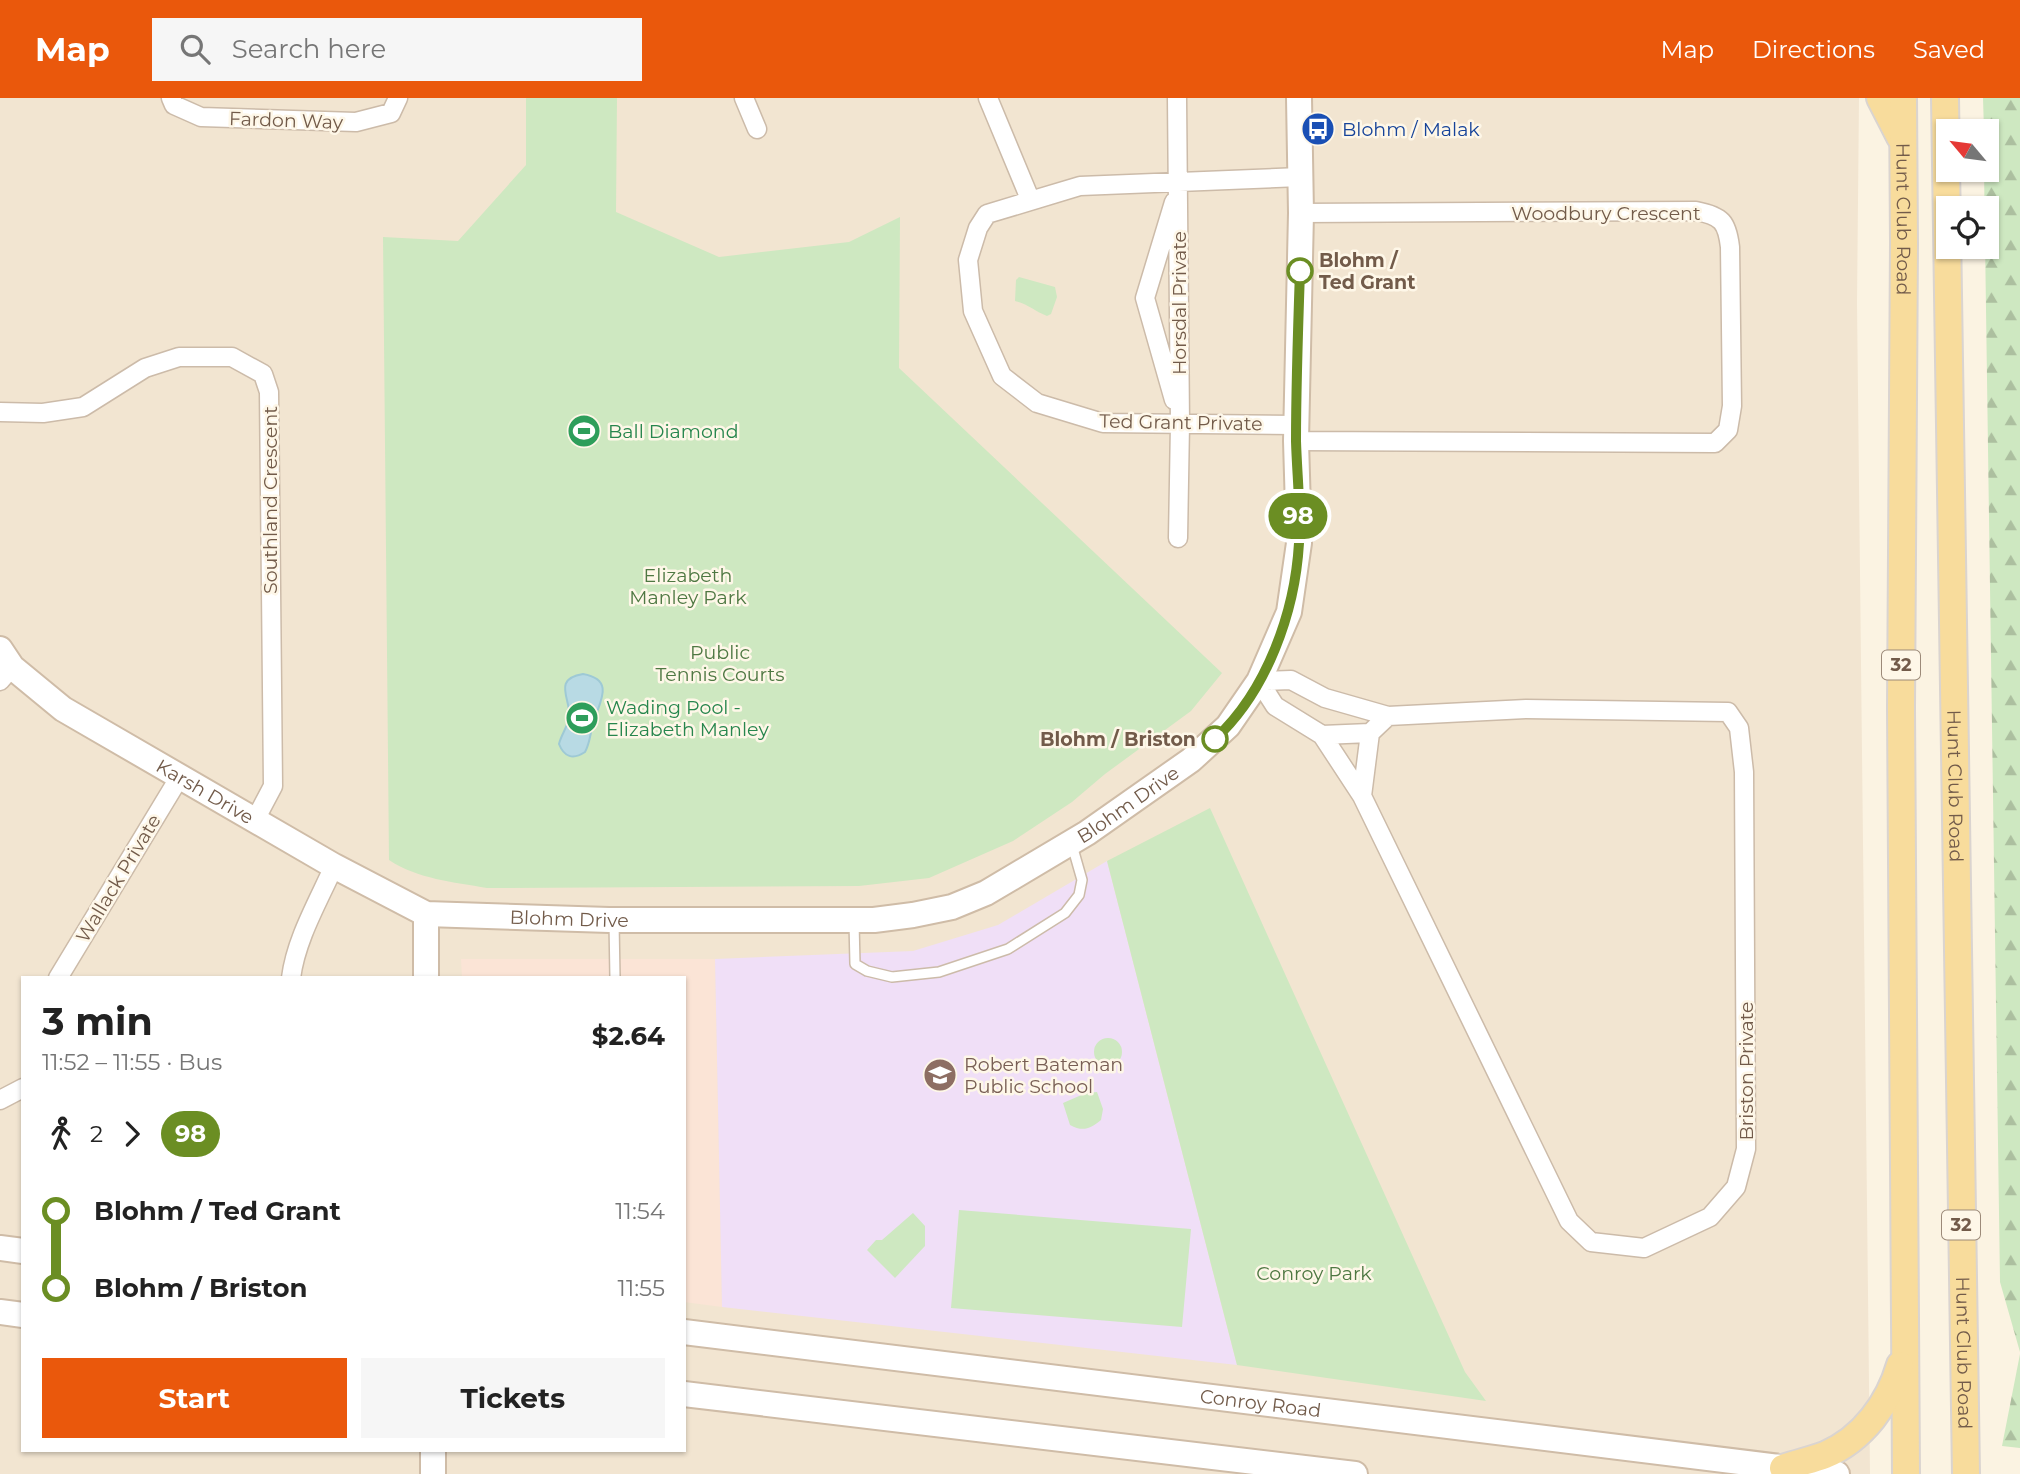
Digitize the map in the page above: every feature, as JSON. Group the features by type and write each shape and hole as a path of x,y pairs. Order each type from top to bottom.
{"main road":[{"path":"1880,98 1903,143"},
{"name":"Hunt Club Road","path":"1903,98 1901,708 1906,1474"},
{"name":"Hunt Club Road","path":"1945,98 1966,1474"},
{"path":"1783,1468 1826,1455 1865,1428 1891,1390 1906,1343"}],"street":[{"name":"Fardon Way","path":"171,98 174,105 201,117 356,122 391,113 398,98"},
{"path":"744,98 757,129"},
{"path":"988,98 1030,199"},
{"name":"Horsdal Private","path":"1178,98 1178,538"},
{"name":"Blohm Drive","path":"426,914 614,920 854,920 913,915 952,907 986,893 1071,843 1191,760 1228,726 1259,681 1289,612 1299,543 1296,433 1301,213 1299,98"},
{"name":"Ted Grant Private","path":"1296,433 1180,424 1103,423 1037,403 1002,376 973,311 968,260 978,228 987,214 1080,186 1300,177"},
{"name":"Horsdal Private","path":"1180,182 1144,298 1180,424"},
{"name":"Woodbury Crescent","path":"1296,433 1715,443 1728,430 1732,407 1730,247 1727,228 1714,215 1696,211 1301,213"},
{"name":"Southland Crescent","path":"0,412 43,414 83,407 145,368 179,357 232,357 263,374 269,392 272,786 255,820"},
{"name":"Karsh Drive","path":"4,666 63,709 179,778 334,866 426,914"},
{"name":"Briston Private","path":"1291,680 1325,698 1388,716 1525,709 1728,712 1739,728 1744,772 1746,1149 1736,1187 1710,1217 1644,1248 1591,1242 1569,1221 1362,796 1322,734 1275,706 1259,681 1291,680"},
{"path":"1362,796 1370,733 1388,716"},
{"path":"1322,734 1370,733"},
{"name":"Wallack Private","path":"59,976 179,778"},
{"path":"290,976 303,934 334,866"},
{"path":"426,914 426,976"},
{"path":"0,1100 21,1089"},
{"path":"0,1248 21,1251"},
{"path":"0,1312 21,1315"},
{"name":"Conroy Road","path":"686,1332 1837,1474"},
{"path":"686,1394 1356,1474"},
{"path":"433,1452 433,1474"}],"lane":[{"path":"854,920 855,964 867,971 892,976 939,972 1008,948 1065,913 1079,895 1082,880 1071,843"},
{"path":"614,920 615,976"}],"shaded area":[{"path":"0,98 1859,98 1857,303 1870,1474 0,1474"},
{"name":"Robert Bateman Public School","path":"1107,861 1237,1365 722,1307 715,959 913,951 998,925"},
{"path":"461,959 715,959 722,1307 686,1302 686,976 462,976"}],"green space":[{"name":"Elizabeth Manley Park","path":"526,98 617,98 616,212 719,257 849,242 900,217 899,368 1222,673 1191,711 1105,774 1072,802 1013,841 929,878 859,886 487,888 424,876 389,860 383,237 458,241 526,165"},
{"path":"1983,98 2020,98 2020,1352 2000,1282 1985,259 1999,259 1999,196 1984,196 1984,182 1999,182 1999,119 1984,119"},
{"path":"1019,277 1055,287 1057,297 1051,314 1047,316 1015,301 1016,280"},
{"name":"Conroy Park","path":"1210,808 1465,1372 1486,1401 1237,1365 1107,861"},
{"path":"1108,1038 1118,1042 1122,1052 1118,1062 1108,1066 1098,1062 1094,1052 1098,1042"},
{"path":"1097,1092 1103,1109 1101,1120 1086,1128 1070,1125 1063,1103 1086,1093"},
{"path":"959,1210 1191,1229 1182,1327 951,1308"},
{"path":"913,1213 925,1226 925,1246 895,1278 867,1250 876,1240 882,1240"},
{"path":"2020,1354 2020,1448 2002,1446"}],"water":[{"name":"Wading Pool - Elizabeth Manley","path":"583,674 600,682 603,694 587,749 573,756 566,754 559,744 569,718 565,685 568,680"}],"bus line":[{"name":"98","path":"1215,739 1228,726 1259,681 1289,612 1299,543 1296,441 1300,271"}],"place":[{"name":"Blohm / Malak","path":"1318,129"},
{"name":"Blohm / Ted Grant","path":"1300,271"},
{"name":"Ball Diamond","path":"584,431"},
{"name":"Wading Pool - Elizabeth Manley","path":"582,718"},
{"name":"Blohm / Briston","path":"1215,739"},
{"name":"Robert Bateman Public School","path":"940,1075"}],"park label":[{"name":"Public Tennis Courts","path":"720,663"}]}
